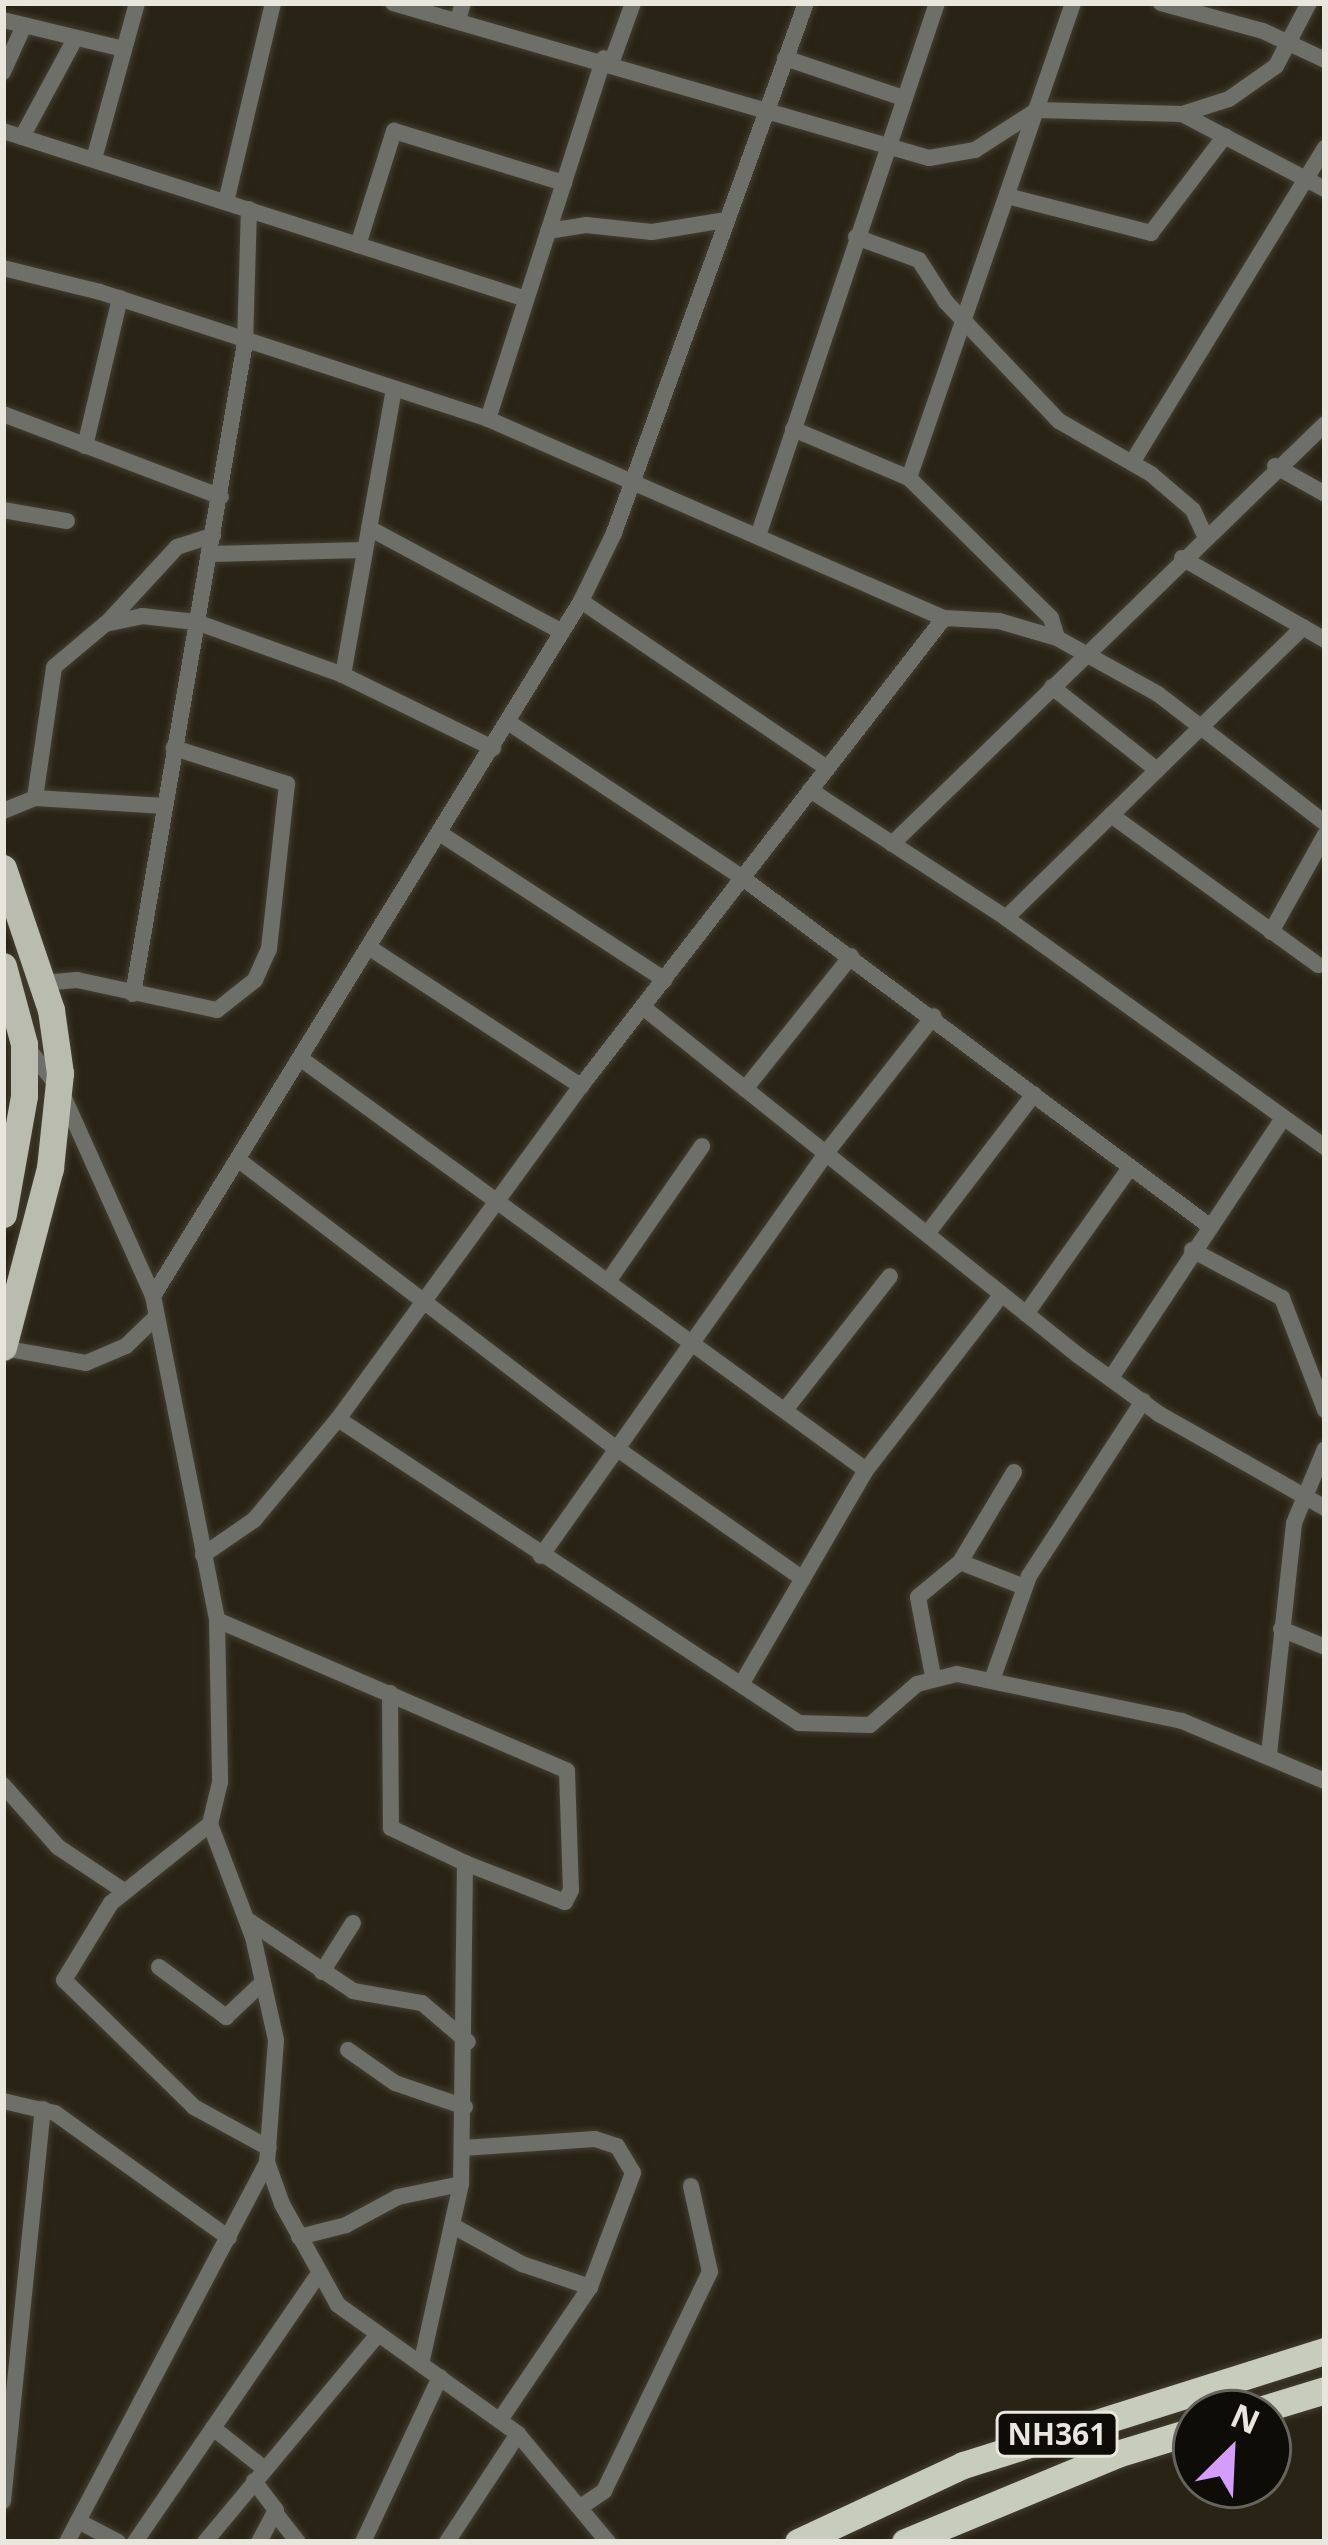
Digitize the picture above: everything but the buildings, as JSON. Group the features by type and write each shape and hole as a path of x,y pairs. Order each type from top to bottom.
{"highway":[{"name":"NH361","path":"798,2542 964,2465 1325,2350"},
{"path":"1292,2400 1325,2390"},
{"name":"NH361","path":"905,2542 1117,2453 1172,2436"}],"main road":[{"path":"3,868 60,1052 50,1168 3,1347"},
{"path":"3,966 24,1044 3,1214"}],"street":[{"path":"94,159 137,3"},
{"path":"226,202 273,3"},
{"path":"393,3 461,12 886,147 954,157 1037,110 1182,114 1245,92 1290,44 1309,3"},
{"path":"488,419 564,183 633,3"},
{"path":"153,1296 373,950 581,602 634,479 806,3"},
{"path":"758,536 937,3"},
{"path":"909,478 1072,3"},
{"path":"1161,3 1290,44 1325,61"},
{"path":"3,20 74,41 124,49"},
{"path":"3,72 23,28"},
{"path":"22,136 74,41"},
{"path":"785,58 903,98"},
{"path":"1182,114 1325,189"},
{"path":"3,131 526,299"},
{"path":"358,245 394,131 564,183"},
{"path":"1007,196 1151,232 1225,136"},
{"path":"1133,461 1325,148"},
{"path":"133,994 245,343 249,209"},
{"path":"548,232 586,225 652,232 725,220"},
{"path":"856,237 919,260 1059,421 1133,461 1184,500 1205,536"},
{"path":"3,268 119,298 488,419 944,617 999,621 1058,638 1087,652 1200,728 1325,823"},
{"path":"85,446 119,298"},
{"path":"343,675 394,390"},
{"path":"3,415 220,497"},
{"path":"892,844 1275,466 1325,424"},
{"path":"793,429 909,478 1051,618 1058,638"},
{"path":"1275,466 1325,494"},
{"path":"3,510 67,520"},
{"path":"369,528 560,631"},
{"path":"35,798 54,667 105,624 177,547 213,535"},
{"path":"209,554 365,550"},
{"path":"1182,558 1325,640"},
{"path":"581,602 826,768"},
{"path":"105,624 142,616 196,622 343,675 493,748"},
{"path":"203,1556 254,1520 338,1418 581,1086 944,617"},
{"path":"1006,918 1303,627"},
{"path":"1052,687 1157,770"},
{"path":"512,724 744,879 934,1016 1208,1225"},
{"path":"42,983 76,980 133,994 229,1007 255,980 269,949 287,784 174,748"},
{"path":"810,790 1006,918 1325,1148"},
{"path":"3,811 35,798 165,806"},
{"path":"1111,815 1318,964"},
{"path":"441,834 665,980"},
{"path":"1271,932 1325,835"},
{"path":"373,950 581,1086"},
{"path":"745,1089 850,956"},
{"path":"644,1008 1111,1378 1325,1508"},
{"path":"541,1556 826,1154 934,1016"},
{"path":"24,1044 60,1089 153,1296 218,1620 220,1782 211,1824 244,1917 276,2040 268,2155 68,2542"},
{"path":"304,1061 866,1470"},
{"path":"927,1234 1034,1094"},
{"path":"1111,1378 1281,1120"},
{"path":"609,1280 702,1146"},
{"path":"240,1161 616,1448 802,1579"},
{"path":"1026,1314 1129,1168"},
{"path":"1192,1250 1282,1298 1325,1410"},
{"path":"785,1410 890,1276"},
{"path":"742,1683 866,1470 1002,1294"},
{"path":"3,1347 86,1363 126,1346 156,1317"},
{"path":"992,1680 1024,1586 1143,1401"},
{"path":"338,1418 799,1723 847,1728 884,1718 933,1676 992,1680 1170,1718 1269,1754 1325,1781"},
{"path":"1269,1754 1281,1629 1302,1496 1325,1450"},
{"path":"933,1676 918,1597 960,1562 1014,1472"},
{"path":"960,1562 1024,1586"},
{"path":"218,1620 390,1694 569,1775 565,1901 465,1863 391,1828 390,1694"},
{"path":"1281,1629 1325,1647"},
{"path":"3,1785 58,1847 124,1891"},
{"path":"211,1824 124,1891 66,1985 209,2119 268,2155 318,2275 375,2338 421,2364 518,2434 608,2542"},
{"path":"421,2364 461,2184 468,2042 465,1863"},
{"path":"244,1917 322,1972 368,1996 422,2002 468,2042"},
{"path":"322,1972 353,1923"},
{"path":"159,1967 226,2017 263,1982"},
{"path":"348,2050 395,2083 465,2107"},
{"path":"3,2101 44,2109 229,2238"},
{"path":"3,2501 44,2109"},
{"path":"463,2148 595,2139 625,2153 632,2182 590,2287 500,2420"},
{"path":"299,2237 346,2225 398,2197 461,2184"},
{"path":"582,2506 604,2491 710,2272 691,2186"},
{"path":"455,2227 522,2264 590,2287"},
{"path":"135,2542 318,2275"},
{"path":"206,2542 375,2338"},
{"path":"363,2542 440,2377"},
{"path":"212,2428 259,2475 276,2514 298,2542"},
{"path":"447,2542 518,2434"},
{"path":"260,2542 276,2514"},
{"path":"78,2522 118,2542"}]}
